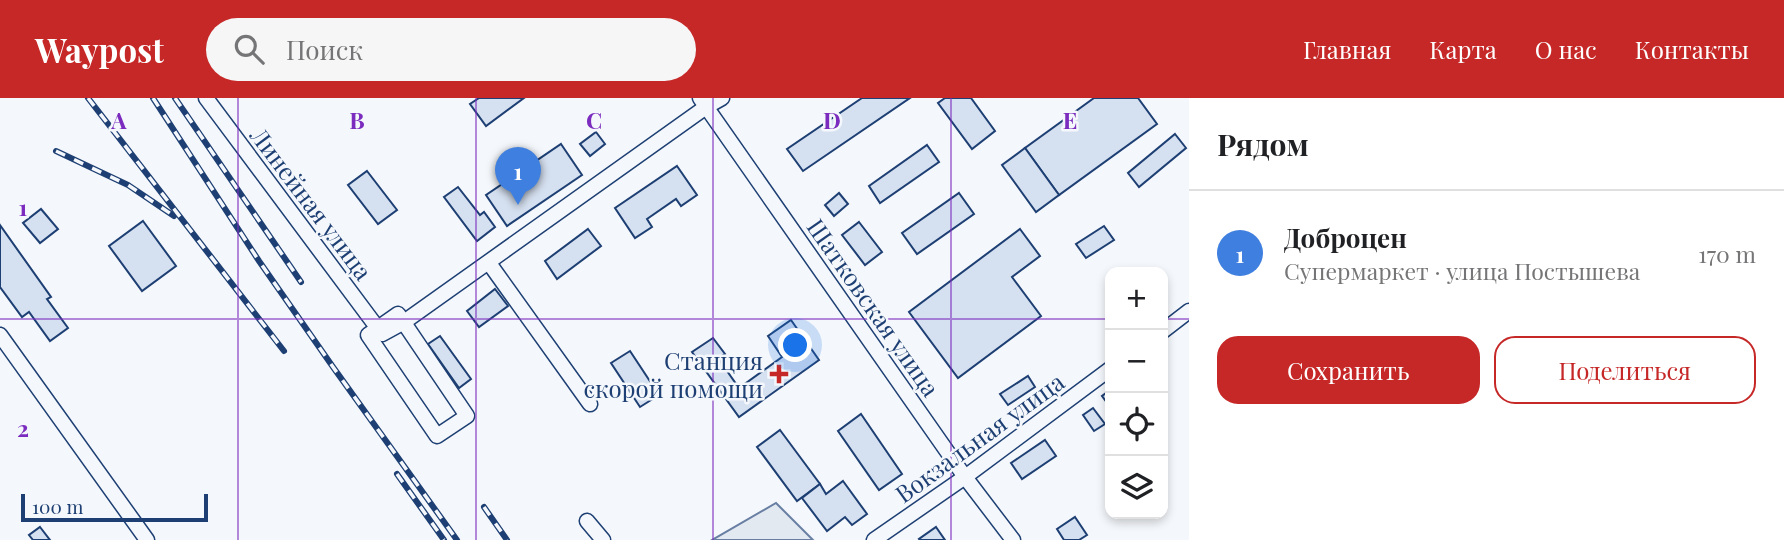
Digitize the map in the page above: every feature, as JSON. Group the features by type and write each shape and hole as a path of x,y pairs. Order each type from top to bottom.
{"street":[{"name":"Линейная улица","path":"206,98 380,331"},
{"path":"404,323 467,416 437,436 368,335 404,323 489,263 703,102 722,98"},
{"name":"Шатковская улица","path":"703,102 965,477 1013,540"},
{"path":"489,263 590,404"},
{"path":"1164,330 1189,312"},
{"path":"0,335 147,540"},
{"name":"Вокзальная улица","path":"874,540 965,477 1105,373"},
{"path":"587,521 603,540"}],"shaded area":[{"path":"776,503 813,540 712,540"}],"building":[{"path":"479,98 524,98 486,126 470,104"},
{"path":"862,98 910,98 803,171 787,149"},
{"path":"945,98 971,98 995,131 972,149 938,103"},
{"path":"1094,98 1138,98 1157,124 1059,195 1025,148"},
{"path":"596,132 605,144 590,156 580,144"},
{"path":"1175,134 1186,148 1139,187 1128,173"},
{"path":"561,144 582,175 507,226 486,195"},
{"path":"927,145 939,162 880,203 869,186"},
{"path":"1025,148 1059,195 1036,212 1002,165"},
{"path":"677,166 697,195 681,206 676,199 647,219 652,227 635,238 615,208"},
{"path":"367,171 397,210 378,224 348,185"},
{"path":"458,187 480,215 484,212 495,227 477,241 444,197"},
{"path":"839,193 848,204 834,216 825,205"},
{"path":"959,193 974,214 917,254 902,233"},
{"path":"41,209 58,229 40,243 23,223"},
{"path":"143,221 176,266 142,291 109,246"},
{"path":"859,222 882,252 865,265 842,235"},
{"path":"0,225 51,297 47,299 68,328 50,341 29,312 22,317 0,287"},
{"path":"1104,226 1114,240 1086,258 1076,244"},
{"path":"588,229 601,246 557,279 545,261"},
{"path":"1020,229 1040,256 1012,277 1041,316 958,378 909,312"},
{"path":"495,289 508,306 479,327 467,311"},
{"name":"Станция скорой помощи","path":"791,320 819,360 739,417 692,352 713,338 725,354 718,358 739,388 782,357 768,336"},
{"path":"440,336 471,379 459,388 428,344"},
{"path":"630,351 659,395 640,407 611,363"},
{"path":"1028,376 1035,387 1008,405 1000,394"},
{"path":"1093,408 1105,424 1094,431 1083,415"},
{"path":"861,414 902,474 879,490 838,431"},
{"path":"780,430 820,484 797,501 757,447"},
{"path":"1045,440 1056,456 1022,479 1011,463"},
{"path":"843,481 867,514 852,525 845,517 827,531 802,498 820,484 826,494"},
{"path":"1075,517 1087,535 1079,540 1064,540 1057,529"},
{"path":"40,527 50,540 33,540 29,535"},
{"path":"936,527 945,540 919,539"}],"railway":[{"path":"88,98 284,351"},
{"path":"153,98 259,261 457,540"},
{"path":"175,98 301,282"},
{"path":"56,151 128,185 174,216"},
{"path":"397,474 444,540"},
{"path":"484,507 507,540"}],"place":[{"name":"Доброцен","path":"518,205"},
{"name":"Станция скорой помощи","path":"779,374"}]}
